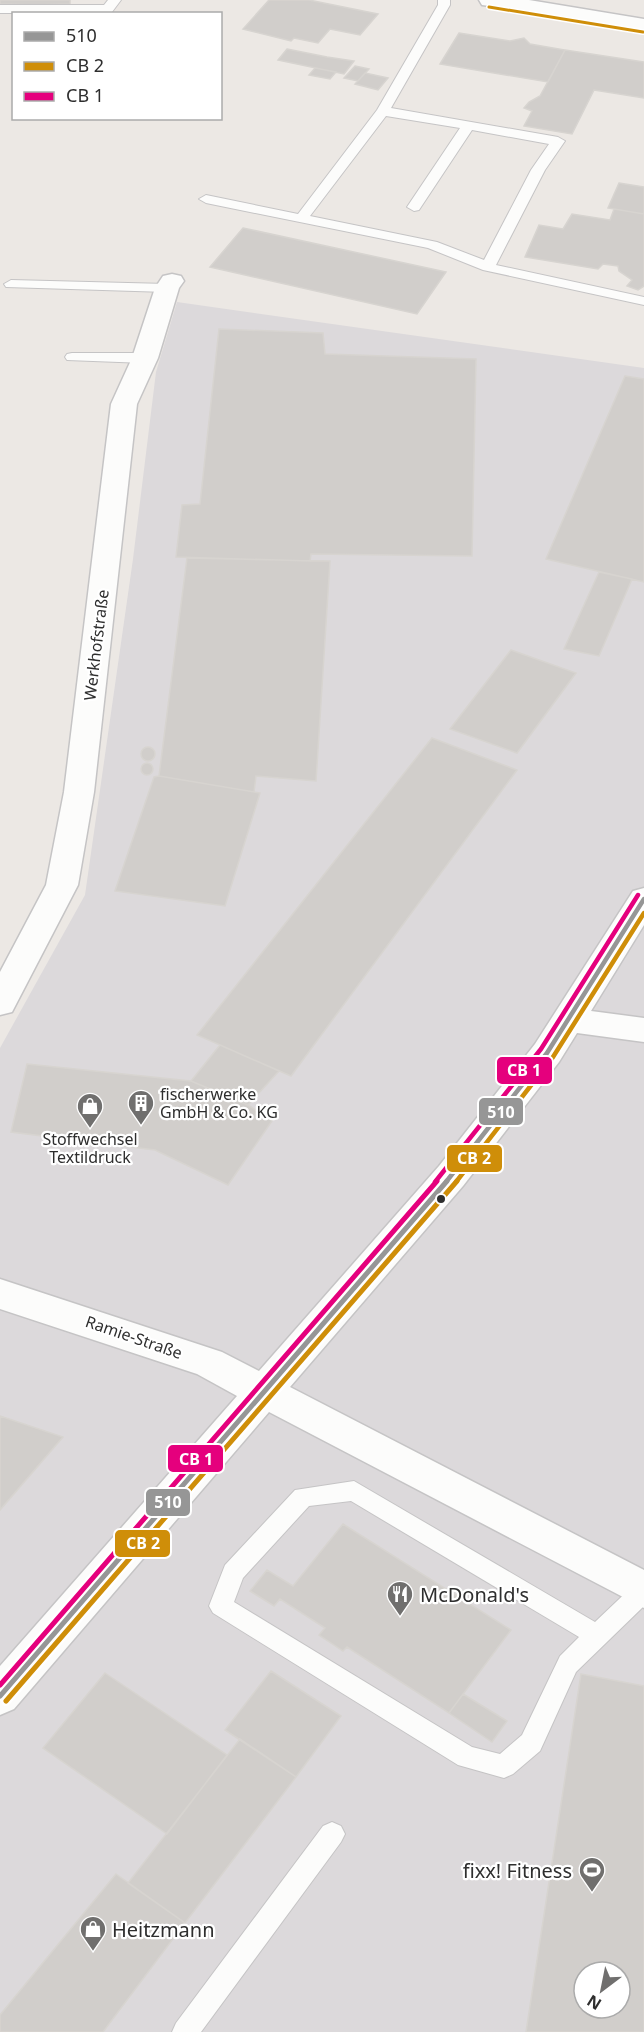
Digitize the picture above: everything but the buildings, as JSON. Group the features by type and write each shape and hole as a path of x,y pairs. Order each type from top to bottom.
{"street":[{"path":"490,0 644,25"},
{"name":"Werkhofstraße","path":"0,1003 62,885 80,792 124,404 145,358 170,284"},
{"path":"0,1696 451,1176 548,1053 644,898"},
{"path":"569,1020 644,1030"},
{"name":"Ramie-Straße","path":"0,1294 209,1363 644,1590"}],"lane":[{"path":"301,219 383,111 444,5 444,0"},
{"path":"0,9 112,4"},
{"path":"383,111 558,141 538,170 488,267"},
{"path":"414,207 468,126"},
{"path":"206,199 432,245 488,267 644,301"},
{"path":"11,284 170,284"},
{"path":"72,357 145,358"},
{"path":"597,1635 354,1491 303,1497 233,1572 221,1606 467,1757 504,1766 531,1743 567,1665 644,1590"},
{"path":"185,2032 332,1834"}],"shaded area":[{"path":"177,302 644,368 644,2032 0,2032 0,1048 85,895 133,559 156,372"}],"transit line":[{"path":"489,7 643,32"},
{"path":"0,1685 445,1171 541,1049 638,895"},
{"name":"510","path":"0,1696 451,1176 547,1053 644,899"},
{"path":"6,1701 457,1181 553,1057 644,913"}],"place":[{"name":"fischerwerke GmbH & Co. KG","path":"141,1126"},
{"name":"Stoffwechsel Textildruck","path":"90,1129"},
{"name":"McDonald's","path":"400,1617"},
{"name":"fixx! Fitness","path":"592,1893"},
{"name":"Heitzmann","path":"93,1952"}]}
